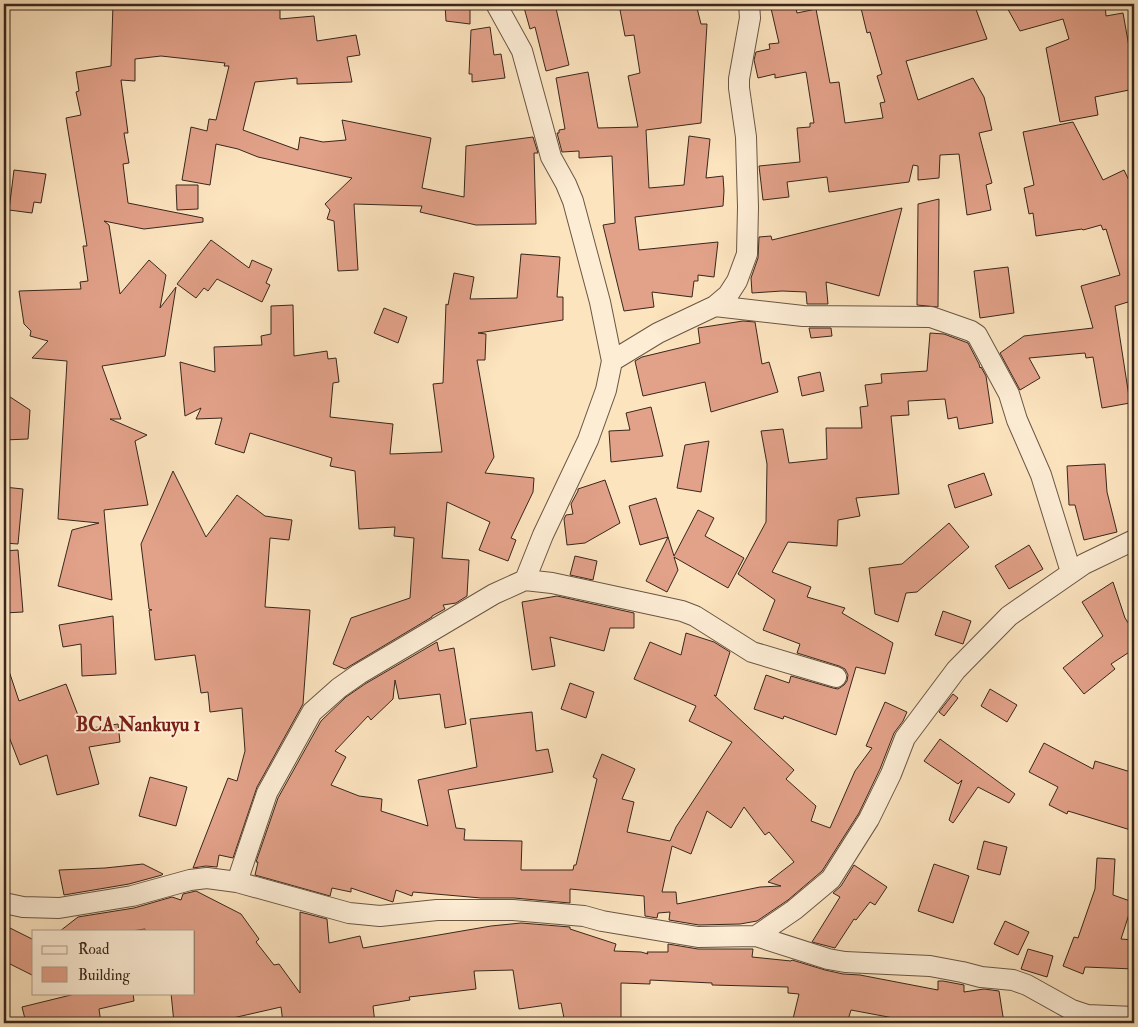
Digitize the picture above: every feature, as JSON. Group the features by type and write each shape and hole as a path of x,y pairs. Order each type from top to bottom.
{"street":[{"path":"496,4 522,51 551,157 573,201 600,302 612,361 606,390 588,440 525,580"},
{"path":"612,361 658,332 715,306 728,295 737,281 747,254 746,137 739,79 750,18 750,4"},
{"path":"715,306 802,316 931,317 971,330 976,335 1009,394 1017,420 1041,475 1071,572"},
{"path":"756,936 794,910 831,879 870,819 891,774 904,738 956,670 1009,616 1084,564 1134,540"},
{"path":"237,882 267,793 312,712 339,688 359,674 494,594 525,580 561,584 682,611 695,616 752,652 836,676"},
{"path":"4,903 43,909 58,908 132,896 199,879 237,882 348,913 364,915 380,916 437,910 512,910 584,916 602,921 698,937 756,936 828,959 845,962 930,966 981,978 1013,980 1027,985 1072,1010 1088,1015 1134,1017"}],"building":[{"path":"113,4 280,5 280,19 314,16 317,41 356,35 360,55 347,57 352,82 297,84 297,78 255,82 243,130 298,150 300,137 323,142 346,140 342,120 431,138 422,188 464,197 466,146 533,137 538,153 534,153 536,224 476,225 420,212 422,206 354,204 358,270 338,271 334,221 327,219 330,210 325,204 352,178 258,157 238,149 216,144 210,185 182,180 191,127 207,131 209,119 216,120 229,66 224,66 225,63 161,56 135,59 135,81 121,80 128,133 124,133 129,163 123,164 128,203 203,218 203,222 144,229 104,221 109,225 120,294 149,260 166,275 160,308 176,287 165,356 102,366 121,419 110,419 147,435 135,441 148,505 104,510 112,600 58,586 72,530 99,523 58,519 67,361 32,358 48,341 30,336 31,331 24,324 19,291 81,289 80,282 88,281 83,246 87,246 66,118 81,115 76,92 79,91 76,72 111,66"},
{"path":"445,4 470,4 470,24 446,21"},
{"path":"523,4 555,4 569,65 546,71 535,27 530,29"},
{"path":"646,4 696,4 701,24 707,24 701,123 646,130 649,188 684,185 689,136 710,139 706,178 723,176 723,206 635,217 639,250 718,242 714,277 698,275 698,281 694,281 692,297 652,292 654,307 624,311 603,225 615,223 612,156 579,158 579,151 562,152 557,133 559,133 559,130 565,129 556,78 588,72 598,128 638,127 628,76 640,73 634,35 625,36 620,10"},
{"path":"770,4 795,4 797,13 816,9 830,83 839,82 845,123 883,118 880,103 885,102 877,76 882,74 870,32 867,33 860,4 974,4 987,39 906,61 918,100 973,78 984,97 992,130 979,133 992,183 986,185 991,210 967,215 959,154 940,155 939,178 918,180 918,166 913,165 909,182 829,192 827,177 787,182 789,197 763,200 759,166 800,162 797,128 810,127 810,123 814,123 806,72 775,78 775,74 758,78 754,60 756,52 770,49 769,44 779,43"},
{"path":"1005,4 1105,4 1106,16 1123,13 1134,89 1095,97 1098,115 1060,122 1046,48 1069,39 1063,19 1020,31"},
{"path":"490,27 494,55 501,54 505,78 472,82 472,74 469,74 471,30"},
{"path":"1073,122 1103,180 1124,170 1134,191 1134,305 1130,306 1128,302 1115,306 1130,403 1102,408 1093,357 1086,358 1085,353 1029,358 1040,378 1020,390 1000,353 1024,336 1093,328 1081,286 1120,275 1106,229 1103,230 1101,225 1083,230 1036,236 1033,213 1029,214 1024,188 1034,185 1023,132"},
{"path":"14,170 46,174 41,203 34,202 32,213 9,210"},
{"path":"176,185 198,185 198,209 177,210"},
{"path":"939,199 938,307 917,305 918,204"},
{"path":"902,208 879,296 826,282 828,304 807,304 806,292 752,293 751,278 758,258 759,237 771,236 772,240"},
{"path":"211,240 249,268 252,260 272,269 266,283 270,285 262,302 217,279 208,291 204,288 196,298 177,284"},
{"path":"521,254 560,257 557,297 563,297 563,320 478,333 486,334 485,360 477,360 494,457 485,473 534,478 533,492 511,538 516,540 508,561 479,550 490,522 447,502 442,558 469,560 467,596 456,603 443,605 445,609 345,669 333,664 351,618 410,598 414,538 394,536 395,527 359,529 355,471 330,466 332,458 250,433 244,453 215,444 222,418 196,419 201,408 185,416 180,362 215,372 214,347 262,345 261,336 271,334 271,306 293,305 294,356 327,351 328,359 336,358 339,382 333,383 330,417 393,424 390,454 442,452 433,384 443,383 446,304 448,305 454,273 474,277 470,299 517,298"},
{"path":"1008,267 1014,313 980,318 974,271"},
{"path":"384,308 407,317 398,343 374,333"},
{"path":"743,321 755,322 762,364 769,362 778,392 711,412 705,382 643,396 635,361 642,357 700,343 698,328"},
{"path":"809,328 831,328 832,336 811,338"},
{"path":"930,333 944,334 968,343 986,376 993,423 959,429 957,417 948,419 945,399 908,401 909,415 891,416 899,494 856,498 860,516 838,520 837,546 788,542 772,572 811,587 807,597 845,608 842,613 893,643 885,674 856,667 836,735 784,716 783,719 754,709 766,675 789,683 791,676 838,689 847,681 848,675 845,669 839,666 797,653 800,644 763,630 775,600 738,574 766,522 767,464 761,431 783,429 789,463 827,459 826,428 862,428 860,407 868,406 865,385 882,383 881,374 927,371"},
{"path":"820,372 824,391 802,396 798,377"},
{"path":"4,393 30,410 28,439 4,440"},
{"path":"651,407 663,456 611,462 609,431 630,430 626,413"},
{"path":"709,441 701,492 677,488 685,445"},
{"path":"1105,464 1107,492 1117,532 1084,540 1075,505 1069,505 1067,466"},
{"path":"173,471 206,537 237,495 265,516 292,520 289,540 270,538 265,607 310,610 303,704 257,787 233,858 219,855 217,867 193,868 228,778 237,781 245,751 242,708 210,712 208,692 201,693 195,655 155,660 149,610 152,610 149,609 141,544"},
{"path":"984,473 992,495 955,508 948,485"},
{"path":"605,480 620,523 585,543 567,545 564,519 566,515 573,514 571,504 578,489"},
{"path":"4,487 23,489 18,544 4,543"},
{"path":"656,498 668,537 640,545 629,506"},
{"path":"698,510 714,518 705,536 744,558 728,588 674,557 678,570 667,592 646,581 668,537 674,556"},
{"path":"949,523 969,547 917,592 906,593 898,622 875,614 869,568 902,564"},
{"path":"1029,545 1043,569 1009,589 995,566"},
{"path":"18,550 23,612 4,613 4,551"},
{"path":"575,556 597,561 593,580 570,575"},
{"path":"1113,582 1125,618 1134,632 1134,649 1111,664 1115,669 1084,694 1063,668 1103,636 1082,602"},
{"path":"557,596 634,613 634,628 610,628 604,651 550,637 555,666 532,670 522,602"},
{"path":"943,611 971,621 963,644 935,635"},
{"path":"113,616 116,674 82,676 81,644 63,647 59,625"},
{"path":"686,633 714,642 730,652 716,696 714,695 794,770 786,779 816,806 811,821 830,828 855,771 872,748 866,746 885,702 907,712 894,733 880,769 859,813 822,871 788,900 757,921 740,924 699,925 669,920 670,912 658,913 657,918 645,916 644,896 570,889 570,903 413,892 412,896 396,890 393,902 351,888 351,892 332,888 330,896 255,875 258,862 256,862 278,798 321,721 346,697 365,684 437,642 439,651 454,648 466,724 445,728 440,694 399,699 395,680 393,699 371,720 368,716 335,751 346,757 331,785 359,796 382,799 381,811 428,826 418,780 477,767 470,719 532,712 536,751 548,749 553,772 448,790 456,828 465,829 464,840 522,841 521,870 573,870 574,865 576,865 597,779 593,777 602,754 635,769 622,799 634,802 627,832 670,841 676,827 732,742 689,721 696,706 634,679 650,642 681,655","holes":["744,807 765,835 769,832 794,862 768,882 781,886 760,887 677,904 676,892 662,892 672,846 691,854 707,811 731,828"]},
{"path":"4,665 7,665 19,701 66,684 81,723 89,720 92,728 118,724 120,742 89,747 99,784 57,795 47,755 20,765 4,724"},
{"path":"570,683 594,692 586,718 561,709"},
{"path":"990,689 1017,705 1007,722 981,706"},
{"path":"953,694 958,698 944,716 939,712"},
{"path":"940,739 1015,794 1009,803 978,787 953,823 949,820 962,780 958,784 924,761"},
{"path":"1044,743 1093,769 1095,761 1134,773 1134,831 1068,811 1067,814 1049,805 1058,787 1029,772"},
{"path":"150,777 187,787 176,826 139,816"},
{"path":"984,841 1007,847 1000,875 977,869"},
{"path":"1097,858 1115,859 1113,895 1133,902 1121,939 1134,940 1134,969 1085,967 1083,974 1063,966 1074,937 1078,938 1095,889"},
{"path":"143,864 163,874 129,884 64,895 59,870"},
{"path":"934,864 969,876 953,923 918,911"},
{"path":"854,865 887,887 875,905 870,902 856,920 854,919 835,948 812,942 840,897 833,893 841,886"},
{"path":"196,891 241,914 259,939 256,942 274,965 279,964 300,993 300,912 327,919 329,943 360,936 363,948 491,926 521,923 570,927 570,929 616,944 614,951 648,954 647,952 668,952 668,944 698,949 753,949 752,957 792,960 843,974 860,975 938,990 938,981 943,981 964,985 964,992 984,989 999,991 1004,1023 920,1023 851,1010 847,1023 792,1023 799,994 788,993 788,987 712,985 712,983 650,980 650,984 621,983 621,1023 565,1023 561,1003 519,1009 513,970 474,971 476,989 409,997 410,1000 373,1006 375,1023 283,1023 281,1007 211,1023 174,1023 171,994 195,994 195,930 61,930 78,917 134,908 172,897 181,900 183,894"},
{"path":"1005,921 1029,932 1018,955 994,944"},
{"path":"4,925 32,939 32,975 4,961"},
{"path":"1028,949 1053,956 1047,977 1021,969"},
{"path":"75,994 133,994 134,1001 99,1009 101,1023 26,1023 22,1007"}],"district":[{"name":"BCA Nankuyu 1","path":"138,724"}]}
